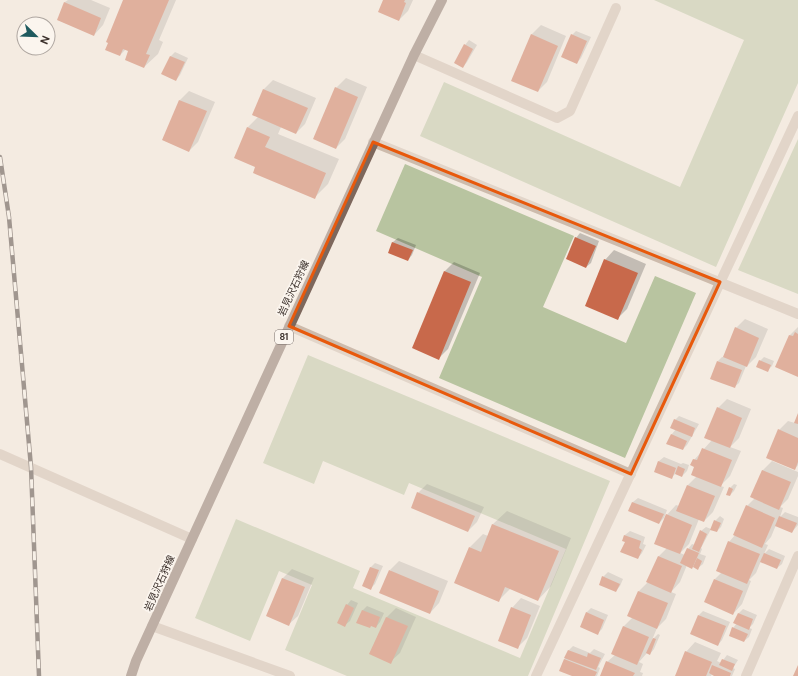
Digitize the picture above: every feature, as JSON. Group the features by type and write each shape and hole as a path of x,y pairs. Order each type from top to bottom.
{"main road":[{"name":"岩見沢石狩線","path":"131,676 136,661 373,142 442,0"}],"street":[{"path":"414,55 557,118 570,111 616,8"},
{"path":"536,676 798,116"},
{"path":"373,142 798,314"},
{"path":"289,326 631,474"},
{"path":"0,454 192,539"},
{"path":"746,676 798,556"},
{"path":"152,626 290,676"}],"highlighted area":[{"path":"373,142 720,282 631,474 289,326"}],"green space":[{"path":"654,0 798,0 798,83 716,267 420,136 444,82 680,187 744,40"},
{"path":"798,139 798,294 738,270"},
{"path":"405,164 574,236 543,307 626,343 655,276 696,293 625,458 439,378 482,277 376,231"},
{"path":"308,355 610,481 528,676 347,676 285,650 312,585 279,571 250,641 195,618 236,519 360,571 353,588 520,658 566,549 409,483 404,495 323,461 314,484 263,463"}],"building":[{"path":"123,0 169,0 146,54 150,55 144,68 125,60 128,51 123,49 120,56 105,50 108,43 106,42"},
{"path":"383,0 405,0 404,2 406,3 399,21 378,12"},
{"path":"64,2 101,18 94,36 57,20"},
{"path":"531,34 558,46 538,92 511,81"},
{"path":"571,34 587,41 577,64 561,57"},
{"path":"464,44 473,49 463,68 454,63"},
{"path":"170,56 185,62 176,81 161,74"},
{"path":"335,87 358,97 336,149 313,139"},
{"path":"263,89 308,108 296,134 252,115"},
{"path":"179,100 207,111 189,152 162,140"},
{"path":"247,127 270,137 265,147 326,173 315,199 253,173 255,167 234,158"},
{"path":"575,237 596,246 586,268 566,259"},
{"path":"392,242 413,250 408,261 388,253"},
{"path":"604,259 638,273 618,320 585,306"},
{"path":"444,271 471,282 439,360 412,348"},
{"path":"735,327 759,338 747,367 723,357"},
{"path":"795,332 798,334 798,377 775,367 789,335 793,336"},
{"path":"759,360 771,365 768,372 756,367"},
{"path":"717,361 742,370 735,388 710,379"},
{"path":"717,407 742,418 730,448 704,438"},
{"path":"798,413 798,424 794,423"},
{"path":"674,419 695,428 692,437 670,428"},
{"path":"778,429 798,438 798,462 795,470 766,458"},
{"path":"671,434 687,441 683,450 666,444"},
{"path":"702,448 732,460 721,487 691,475 694,467 690,465 693,459 697,460"},
{"path":"658,461 676,468 672,479 654,472"},
{"path":"678,466 685,469 682,477 675,474"},
{"path":"762,470 791,482 779,510 750,497"},
{"path":"687,485 715,496 704,522 676,511"},
{"path":"729,487 733,489 730,496 726,495"},
{"path":"417,492 475,516 468,532 411,508"},
{"path":"632,502 664,514 659,524 628,511"},
{"path":"746,505 775,518 762,548 733,535"},
{"path":"666,514 692,525 680,554 654,544"},
{"path":"779,516 797,523 792,533 775,526"},
{"path":"714,520 721,523 717,532 710,530"},
{"path":"492,524 559,551 538,601 505,587 499,602 454,583 469,547 481,552"},
{"path":"700,530 707,534 699,552 692,549"},
{"path":"624,535 641,541 639,548 642,550 638,559 620,552 625,542 622,541"},
{"path":"728,541 760,554 747,584 716,571"},
{"path":"687,548 699,553 692,569 680,563"},
{"path":"764,553 781,560 777,569 760,562"},
{"path":"658,556 682,566 671,593 646,582"},
{"path":"697,558 702,561 698,570 693,567"},
{"path":"370,567 379,570 371,590 362,586"},
{"path":"389,570 439,591 430,614 379,593"},
{"path":"602,576 620,584 616,592 599,585"},
{"path":"282,578 305,587 289,626 266,616"},
{"path":"714,579 743,591 733,615 704,602"},
{"path":"638,591 668,603 657,629 627,616"},
{"path":"346,604 354,608 345,627 337,623"},
{"path":"511,607 531,615 518,649 498,641"},
{"path":"362,610 380,617 376,628 371,626 370,628 356,623"},
{"path":"586,612 604,620 598,635 580,627"},
{"path":"738,613 753,619 749,630 733,623"},
{"path":"698,615 726,626 718,646 690,634"},
{"path":"386,617 408,626 391,664 369,654"},
{"path":"623,626 649,637 637,665 611,654"},
{"path":"732,627 748,634 744,642 729,636"},
{"path":"653,638 656,639 650,655 646,653"},
{"path":"568,650 587,657 588,653 601,658 596,670 564,658"},
{"path":"685,651 712,662 706,676 675,676"},
{"path":"564,659 597,672 595,676 572,676 559,671"},
{"path":"722,659 735,664 732,671 719,665"},
{"path":"606,661 635,673 633,676 600,676"},
{"path":"712,665 731,673 730,676 714,676 709,673"},
{"path":"798,665 798,676 793,676"}],"railway":[{"path":"0,157 9,217 31,467 39,676"}]}
